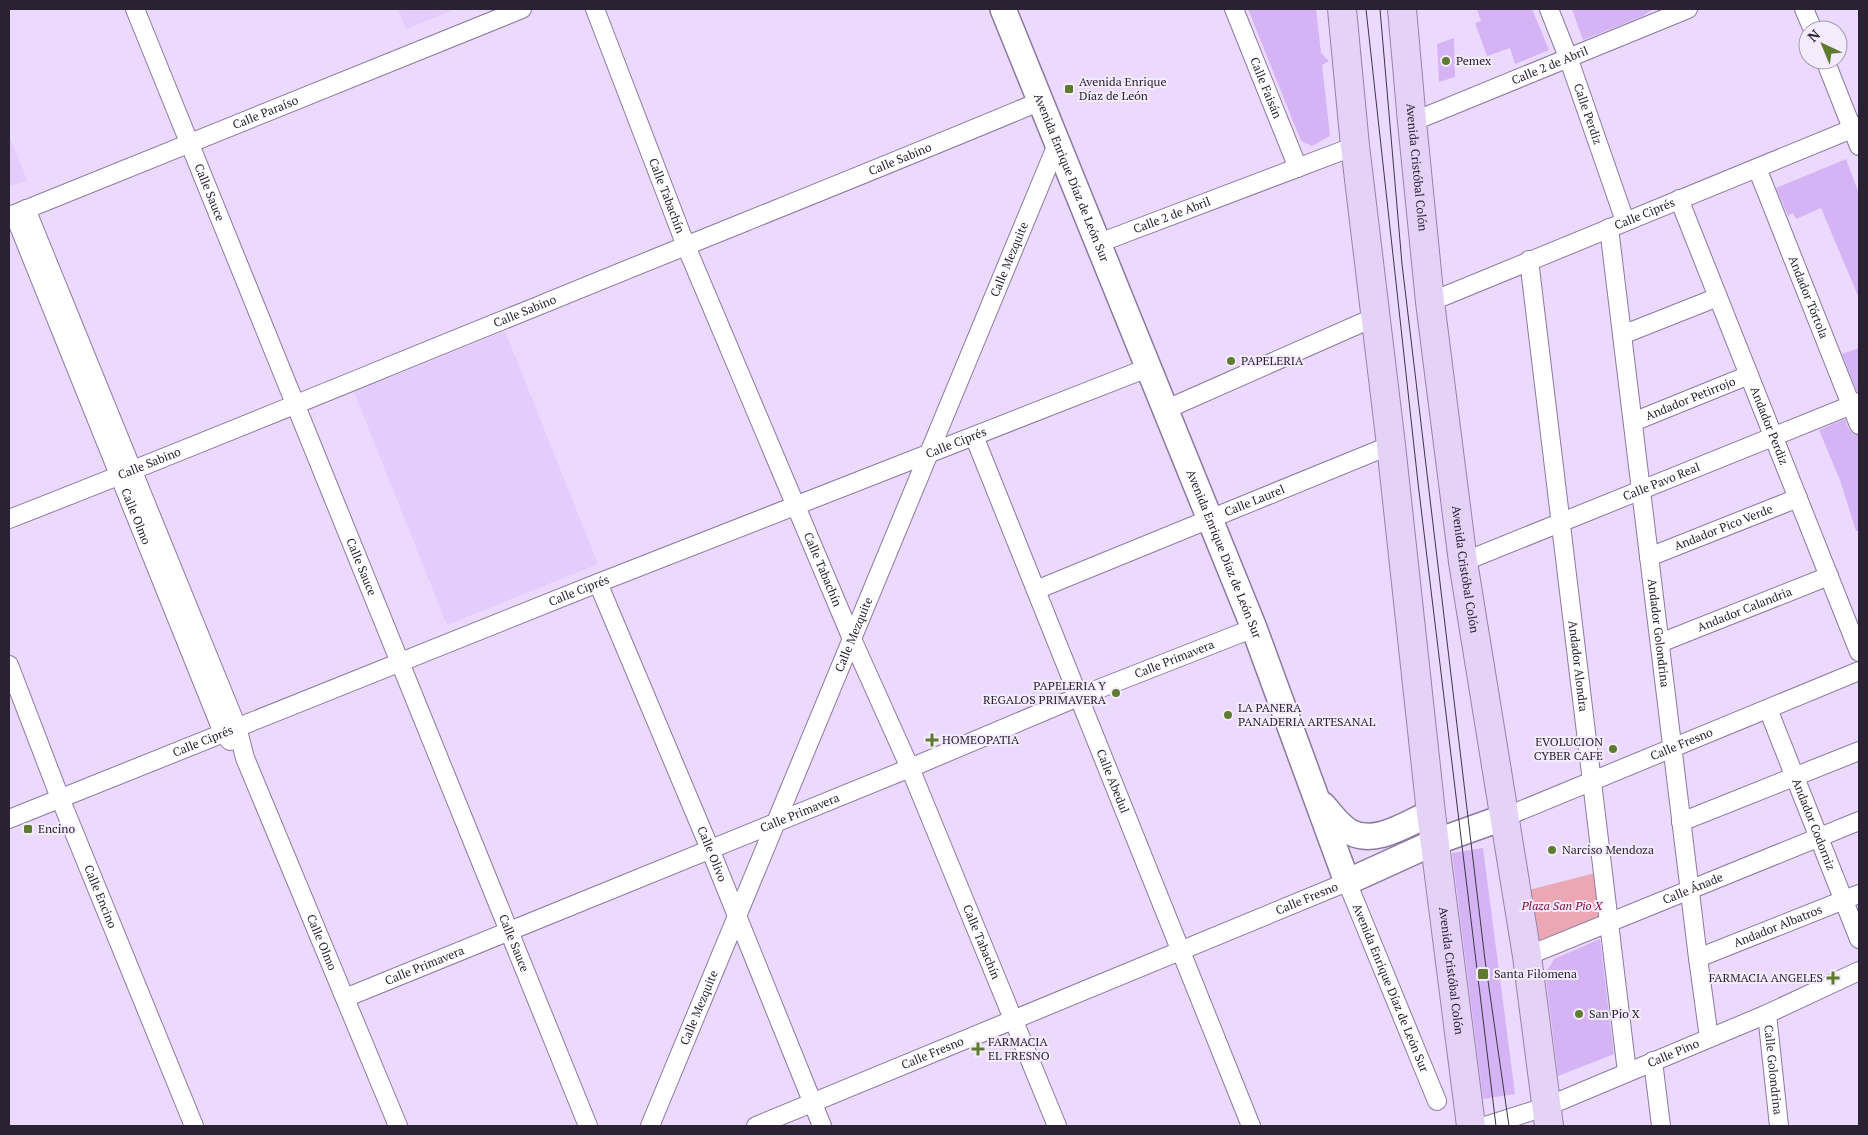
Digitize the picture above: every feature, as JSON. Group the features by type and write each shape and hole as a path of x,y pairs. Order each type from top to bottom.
{"main road":[{"name":"Avenida Enrique Díaz de León Sur","path":"1004,9 1254,628 1348,882"},
{"name":"Avenida Cristóbal Colón","path":"1342,9 1355,146 1391,445 1431,813 1471,1126"},
{"name":"Avenida Cristóbal Colón","path":"1402,9 1430,302 1463,562 1527,956 1549,1116"},
{"path":"1316,798 1349,832 1362,837 1380,836 1431,813"},
{"name":"Calle Fresno","path":"1348,882 1435,842 1505,818"}],"street":[{"name":"Calle Sauce","path":"135,9 588,1126"},
{"name":"Calle Paraíso","path":"16,213 522,9"},
{"name":"Calle Tabachín","path":"595,9 686,246 852,639 910,768 1057,1126"},
{"name":"Calle Faisán","path":"1234,9 1298,168"},
{"name":"Calle Perdiz","path":"1549,9 1568,57 1617,225"},
{"name":"Calle 2 de Abril","path":"1412,122 1688,9"},
{"path":"1830,70 1856,127 1859,146"},
{"name":"Calle Sabino","path":"9,519 126,474 864,175 1041,101"},
{"name":"Calle Ciprés","path":"1430,302 1856,127"},
{"name":"Calle Mezquite","path":"650,1126 1058,142"},
{"name":"Calle 2 de Abril","path":"1100,244 1355,146"},
{"name":"Andador Tórtola","path":"1757,168 1855,404 1859,425"},
{"name":"Andador Perdiz","path":"1679,199 1859,652"},
{"name":"Calle Olmo","path":"16,213 126,474 230,730 245,758 398,1126"},
{"name":"Andador Golondrina","path":"1617,225 1622,335 1709,1038"},
{"name":"Andador Alondra","path":"1529,260 1627,1072"},
{"path":"1622,335 1718,297"},
{"path":"1167,409 1375,317"},
{"name":"Calle Ciprés","path":"9,819 598,583 1150,367"},
{"name":"Andador Petirrojo","path":"1633,422 1749,375"},
{"name":"Calle Pavo Real","path":"1463,562 1855,404"},
{"name":"Calle Abedul","path":"974,436 1251,1126"},
{"name":"Calle Laurel","path":"1036,590 1210,517 1391,445"},
{"name":"Andador Pico Verde","path":"1650,557 1798,498"},
{"name":"Andador Calandria","path":"1660,643 1829,576"},
{"name":"Calle Olivo","path":"598,583 710,849 822,1126"},
{"name":"Calle Primavera","path":"345,998 508,930 910,768 1078,697 1254,628"},
{"name":"Calle Encino","path":"9,665 60,798 194,1126"},
{"name":"Calle Fresno","path":"1505,818 1859,671"},
{"name":"Andador Codorniz","path":"1768,709 1819,837 1851,897 1859,939"},
{"path":"1681,822 1859,751"},
{"name":"Calle Ánade","path":"1527,956 1859,821"},
{"name":"Calle Fresno","path":"756,1126 1013,1022 1348,882"},
{"name":"Avenida Enrique Díaz de León Sur","path":"1348,882 1437,1101"},
{"name":"Andador Albatros","path":"1698,958 1851,897"},
{"name":"Calle Pino","path":"1485,1126 1549,1116 1627,1072 1767,1014 1859,971"},
{"name":"Calle Golondrina","path":"1767,1014 1779,1126"},
{"path":"1653,1061 1661,1126"}],"shaded area":[{"path":"398,9 456,9 406,29"},
{"path":"9,136 27,180 9,187"},
{"path":"505,331 598,564 447,625 354,392"}],"green space":[{"name":"Plaza San Pio X","path":"1595,873 1601,917 1537,941 1529,890"}],"building":[{"path":"1248,9 1316,9 1321,53 1329,61 1322,65 1330,136 1312,146 1301,141"},
{"path":"1477,9 1532,9 1549,50 1515,64 1510,48 1487,56 1475,23 1481,21"},
{"path":"1572,9 1654,9 1641,17 1583,40"},
{"name":"Pemex","path":"1454,38 1455,77 1439,82 1437,44"},
{"path":"1846,159 1859,194 1859,298 1821,208 1796,219 1793,213 1788,216 1776,188"},
{"path":"1859,348 1859,392 1857,392 1842,354"},
{"path":"1845,419 1849,429 1853,434 1858,435 1859,439 1859,531 1856,531 1840,480 1819,430"},
{"name":"Santa Filomena","path":"1483,848 1515,1094 1483,1099 1452,853"},
{"name":"San Pio X","path":"1600,939 1614,1054 1558,1076 1545,971 1554,959"}],"tram line":[{"path":"1366,9 1418,483 1496,1126"},
{"path":"1380,9 1402,264 1485,960 1509,1126"}],"place":[{"name":"Pemex","path":"1446,61"},
{"name":"Avenida Enrique Díaz de León","path":"1069,89"},
{"name":"PAPELERIA","path":"1231,361"},
{"name":"PAPELERIA Y REGALOS PRIMAVERA","path":"1116,693"},
{"name":"LA PANERA PANADERIA ARTESANAL","path":"1228,715"},
{"name":"HOMEOPATIA","path":"932,740"},
{"name":"EVOLUCION CYBER CAFE","path":"1613,749"},
{"name":"Encino","path":"28,829"},
{"name":"Narciso Mendoza","path":"1552,850"},
{"name":"Santa Filomena","path":"1483,974"},
{"name":"FARMACIA ANGELES","path":"1833,978"},
{"name":"San Pio X","path":"1579,1014"},
{"name":"FARMACIA EL FRESNO","path":"978,1049"}]}
